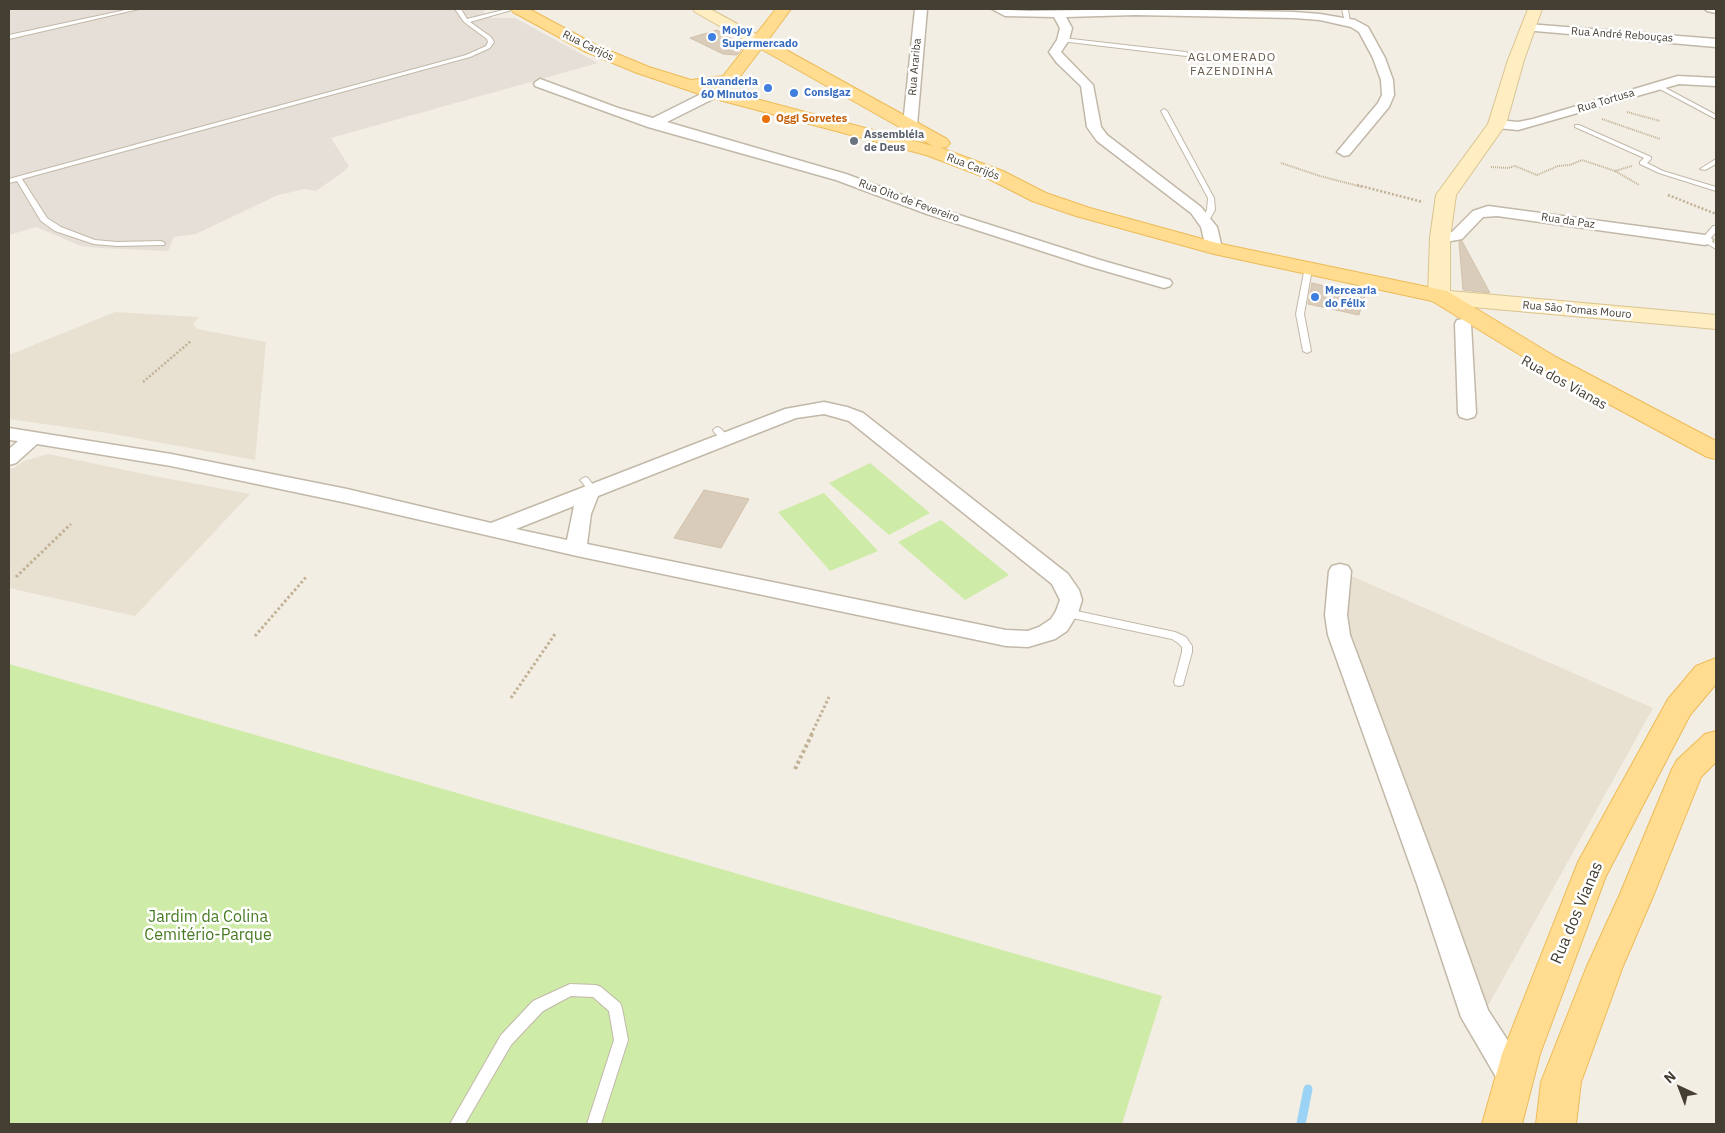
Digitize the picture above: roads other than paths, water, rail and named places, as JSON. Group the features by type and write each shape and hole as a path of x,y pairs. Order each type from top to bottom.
{"main road":[{"name":"Rua Carijós","path":"518,9 613,59 714,93 932,151 996,175 1061,206 1214,248 1439,296"},
{"path":"700,9 904,121 996,175"},
{"path":"681,82 709,84 729,80 784,9"},
{"path":"1439,296 1440,238 1446,195 1451,185 1497,124 1535,9"},
{"path":"729,80 731,89 745,101"},
{"path":"868,133 904,121"},
{"name":"Rua dos Vianas","path":"1415,291 1535,368 1680,445 1716,469"},
{"name":"Rua São Tomas Mouro","path":"1439,296 1473,301 1716,322"},
{"name":"Rua dos Vianas","path":"1439,296 1548,362 1693,437 1716,451"},
{"name":"Rua dos Vianas","path":"1502,1124 1521,1054 1590,873 1679,707 1707,674 1716,669"},
{"path":"1556,1124 1561,1082 1605,966 1637,894 1688,769 1716,743"}],"street":[{"name":"Rua Arariba","path":"904,121 920,9"},
{"path":"1711,9 1716,10"},
{"path":"998,10 1005,13 1059,15 1135,12 1294,15 1348,22 1364,30 1387,80 1388,95 1384,104 1344,152"},
{"path":"1059,15 1066,28 1063,40 1055,52 1087,85 1094,127 1102,138 1196,210 1209,227 1214,248"},
{"name":"Rua André Rebouças","path":"1528,28 1716,43"},
{"name":"Rua Tortusa","path":"1497,124 1524,125 1658,86 1688,80 1716,82"},
{"name":"Rua Oito de Fevereiro","path":"540,83 653,124 841,177 932,211 1094,263 1164,283"},
{"path":"653,124 714,93"},
{"name":"Rua da Paz","path":"1440,238 1457,236 1478,214 1497,211 1711,244"},
{"path":"1464,324 1467,413"},
{"path":"9,434 171,460 347,496 493,530 578,549 1006,638 1028,639 1047,633 1059,625 1067,613 1071,600 1068,590 1060,579 856,417 840,410 824,408 792,413 721,434 493,530"},
{"path":"9,459 33,438"},
{"path":"578,549 577,535 589,488"},
{"path":"1340,571 1336,616 1339,634 1476,1017 1514,1078"}],"lane":[{"path":"9,37 136,9"},
{"path":"9,181 468,56 488,47 491,42 489,38 466,21 458,9"},
{"path":"466,21 512,9"},
{"path":"1345,9 1348,22"},
{"path":"1063,40 1186,54"},
{"path":"1658,86 1716,117"},
{"path":"1164,111 1211,198 1211,210 1205,220"},
{"path":"1577,126 1649,158 1642,163 1661,172 1716,189"},
{"path":"1703,169 1716,161"},
{"path":"18,178 44,219 58,229 94,242 117,244 161,242"},
{"path":"1711,244 1716,228"},
{"path":"1307,351 1300,314 1308,269"},
{"path":"1067,613 1175,636 1182,640 1187,652 1179,682"},
{"path":"457,1124 506,1040 538,1006 570,990 596,991 615,1008 621,1040 594,1124"}],"waterway":[{"path":"1301,1124 1308,1089"}],"place":[{"name":"Mojoy Supermercado","path":"712,37"},
{"name":"Lavanderia 60 Minutos","path":"768,88"},
{"name":"Consigaz","path":"794,93"},
{"name":"Oggi Sorvetes","path":"766,119"},
{"name":"Assembléia de Deus","path":"854,141"},
{"name":"Mercearia do Félix","path":"1315,297"}],"district":[{"name":"AGLOMERADO FAZENDINHA","path":"1232,65"}],"park label":[{"name":"Jardim da Colina Cemitério-Parque","path":"208,926"}]}
